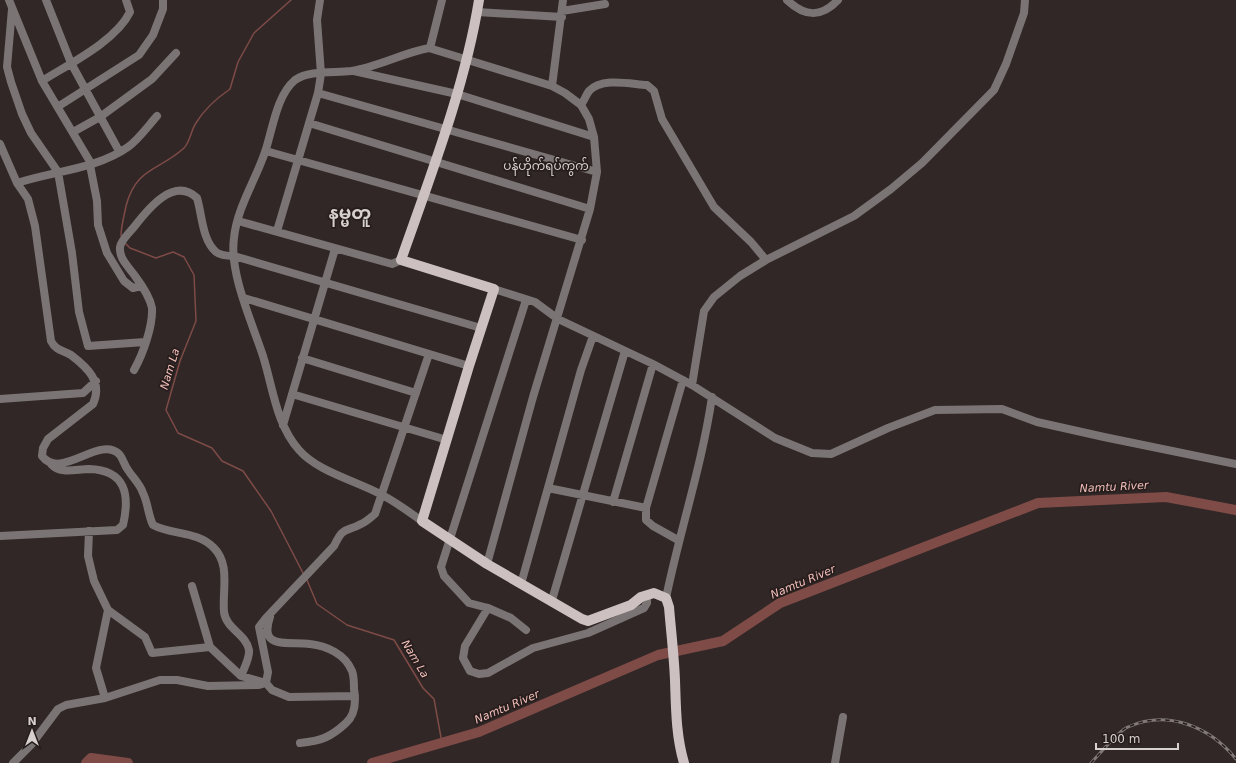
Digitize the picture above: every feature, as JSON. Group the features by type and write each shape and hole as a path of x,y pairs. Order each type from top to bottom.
{"main road":[{"path":"479,0 467,59 457,94 401,260 494,289 422,521 487,564 552,600 582,619 588,621 631,605 647,595 654,593 667,602 675,680 676,722 679,746 684,763"}],"street":[{"path":"9,0 42,81 59,106 90,164 97,201 98,225 106,253 124,281 133,288 141,286"},
{"path":"46,0 70,63 119,151"},
{"path":"42,81 97,46 126,19 130,12 126,0"},
{"path":"59,106 139,55 153,35 163,9 163,0"},
{"path":"277,231 318,93 321,74 317,20 320,0"},
{"path":"430,48 442,0"},
{"path":"552,86 563,0"},
{"path":"787,0 799,11 816,14 830,8 838,0"},
{"path":"692,385 704,311 714,297 724,287 766,260 854,216 891,189 922,163 994,90 1006,64 1024,13 1025,0"},
{"path":"477,12 562,14 605,4"},
{"path":"12,9 7,67 22,114 31,133 58,172 72,253 80,312 88,346 145,342"},
{"path":"422,521 382,494 342,477 300,452 290,440 283,424 244,298 234,256 234,238 238,221 266,151 281,100 294,81 305,75 352,71 378,65 413,51 430,48 552,86 565,93 581,105 589,119 594,137 597,172 590,209 582,240 533,397 487,564"},
{"path":"73,132 100,117 152,79 176,53"},
{"path":"352,71 457,94 594,137"},
{"path":"581,105 589,91 598,86 609,83 647,85 654,91 662,119 714,207 751,242 766,260"},
{"path":"318,93 597,172"},
{"path":"17,183 90,164 119,151 127,147 157,116"},
{"path":"309,123 590,209"},
{"path":"0,144 17,183 28,199 35,226 50,341 56,349 70,354 96,381 96,397 93,404 48,439 42,448 42,456 54,467 63,471 90,469 113,475 123,484 126,496 123,525 117,530 0,536"},
{"path":"266,151 582,240"},
{"path":"134,370 144,351 152,309 141,286 123,261 120,253 120,245 150,206 158,200 178,190 193,194 197,198 208,239 215,252 221,255 234,256 481,328"},
{"path":"238,221 392,264 401,260"},
{"path":"283,424 336,249"},
{"path":"494,289 535,302 558,319 653,364 692,385 775,438 812,453 831,454 888,428 935,410 1002,409 1037,422 1104,438 1236,464"},
{"path":"244,298 469,366"},
{"path":"526,300 450,540 442,560 444,576 469,603 488,608 511,618 526,630"},
{"path":"521,584 593,336"},
{"path":"552,600 625,351"},
{"path":"266,683 268,672 259,627 273,610 334,546 340,534 349,528 360,525 375,514 429,354"},
{"path":"302,358 416,393"},
{"path":"613,502 653,364"},
{"path":"678,540 653,526 646,520 646,508 683,380"},
{"path":"0,399 83,392 96,381"},
{"path":"292,394 447,440"},
{"path":"667,602 678,540 700,464 712,397"},
{"path":"51,463 57,464 103,449 116,451 141,488 153,525 167,531 194,536 213,547 220,555 224,573 224,613 229,624 247,644 249,652 242,676"},
{"path":"548,488 646,508"},
{"path":"89,531 88,556 94,581 108,610 146,637 152,653 210,647"},
{"path":"192,586 210,647 242,676 266,683 272,690 289,697 355,696"},
{"path":"488,608 465,646 464,658 470,671 478,674 488,673 533,648 588,633 634,613 644,608 647,603 647,595"},
{"path":"105,698 96,668 108,610"},
{"path":"273,610 266,627 268,635 273,640 287,644 310,644 331,649 342,658 352,671 355,696 352,718 338,730 320,741 300,743"},
{"path":"13,763 31,745 58,709 66,705 105,698 160,680 177,680 208,686 258,685 266,683"},
{"path":"835,763 844,716"}],"waterway":[{"name":"Nam La","path":"121,236 126,206 130,193 136,184 149,171 184,148 188,143 194,126 203,113 230,89 238,62 254,33 291,0"},
{"name":"Nam La","path":"125,243 130,248 156,258 173,252 184,257 194,275 196,321 180,361 166,410 178,433 212,448 222,461 243,471 271,511 303,573"},
{"name":"Namtu River","path":"372,763 479,732 658,655 723,641 780,603 1038,503 1166,497 1236,510"},
{"name":"Nam La","path":"307,580 317,604 347,625 394,640 423,688 434,699 442,743"},
{"name":"Namtu River","path":"86,763 91,758 128,763"}],"railway":[{"path":"1091,763 1124,729 1143,722 1158,720 1187,724 1201,730 1214,738 1236,759"}],"district":[{"name":"ပန်ဟိုက်ရပ်ကွက်","path":"546,166"},
{"name":"နမ္မတူ","path":"350,212"}]}
